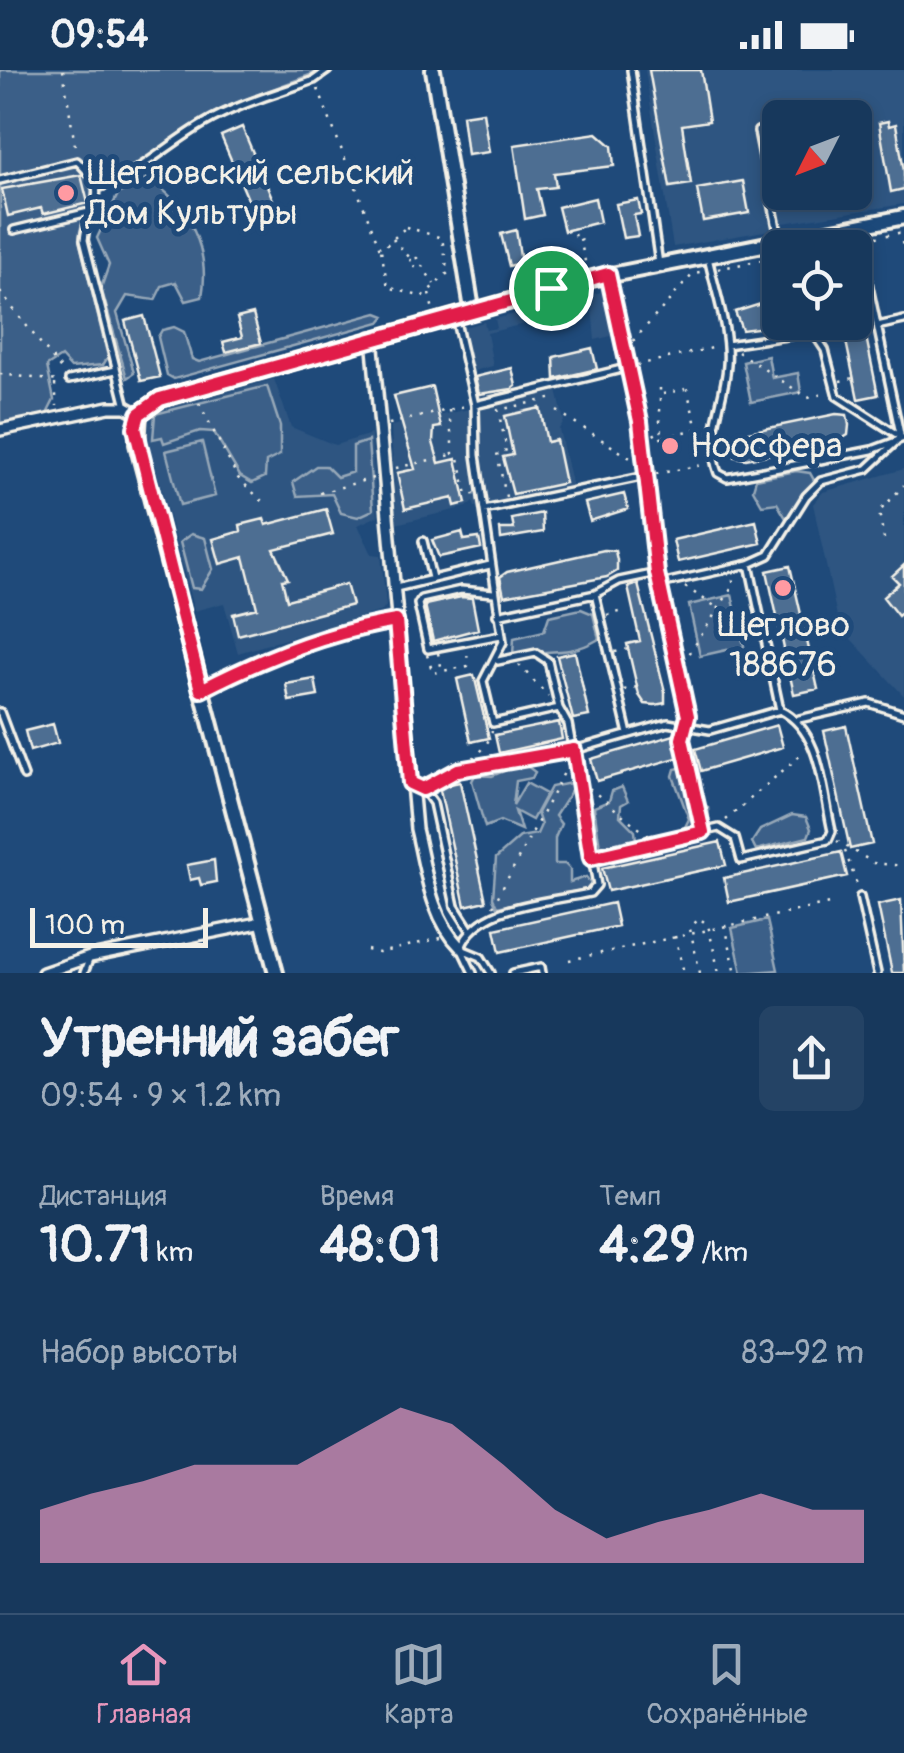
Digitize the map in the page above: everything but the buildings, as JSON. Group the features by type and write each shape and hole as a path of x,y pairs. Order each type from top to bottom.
{"main road":[{"path":"433,70 472,310"},
{"path":"835,230 904,217"},
{"path":"276,973 137,444 139,414 160,399 454,314 608,274 762,244"}],"street":[{"path":"372,338 416,829 446,933 461,948"},
{"path":"0,430 126,407 139,414"},
{"path":"43,973 90,957 263,922"}],"lane":[{"path":"98,188 119,180 205,123 314,80 328,70"},
{"path":"631,70 660,264"},
{"path":"758,132 777,230"},
{"path":"0,180 77,162 98,188"},
{"path":"98,188 86,225 86,258 126,407"},
{"path":"14,230 93,210"},
{"path":"856,226 902,437"},
{"path":"707,254 728,345 712,442 718,473 727,478 872,450 902,437"},
{"path":"608,274 630,367 657,573 688,716 684,728"},
{"path":"454,314 475,405 481,492 502,635 496,662"},
{"path":"877,326 904,320"},
{"path":"728,345 762,338"},
{"path":"822,340 834,392 902,437"},
{"path":"475,405 630,367"},
{"path":"69,380 116,370"},
{"path":"660,584 749,564 768,555 806,496 822,481 867,469 902,437"},
{"path":"484,510 646,476"},
{"path":"423,542 432,579"},
{"path":"749,564 780,710"},
{"path":"394,588 490,565"},
{"path":"497,615 595,594 619,582 657,573"},
{"path":"494,592 461,590 418,601 428,649 502,635"},
{"path":"595,594 628,734"},
{"path":"201,690 292,648 361,626 396,621"},
{"path":"472,973 461,948 468,928 488,916 590,893 596,886 574,750 548,661 536,653 496,662 486,670 483,680 493,723 559,708"},
{"path":"799,720 869,703 904,714"},
{"path":"574,750 668,723 710,730 780,710 799,720 812,742 832,832 828,840 740,860 735,838 719,828 591,858"},
{"path":"0,712 24,776"},
{"path":"410,783 423,789 433,803 455,906 468,928"},
{"path":"860,897 877,973"},
{"path":"461,948 481,957 491,973"},
{"path":"84,973 90,957"},
{"path":"513,973 541,967 542,973"}],"path":[{"path":"63,70 77,162"},
{"path":"314,80 381,250 388,287 422,297 448,273 442,238 406,227 381,250"},
{"path":"568,230 569,236 579,234 586,266"},
{"path":"893,234 895,243"},
{"path":"393,239 411,259 417,258 419,268 435,285"},
{"path":"902,242 904,251"},
{"path":"626,349 689,279 710,270 762,260"},
{"path":"689,279 708,279"},
{"path":"0,292 69,380 55,382 0,374"},
{"path":"428,292 433,309"},
{"path":"630,367 728,345 750,364 808,398 834,392"},
{"path":"660,429 654,436 697,430 685,381"},
{"path":"55,382 57,418"},
{"path":"660,388 660,429 664,437"},
{"path":"662,395 687,388"},
{"path":"508,505 496,452 507,450 498,410 554,398"},
{"path":"198,400 211,434 238,478 262,502"},
{"path":"380,426 475,405"},
{"path":"449,410 452,454"},
{"path":"557,411 645,467"},
{"path":"395,468 452,454 459,458 468,496 481,492"},
{"path":"646,476 714,462"},
{"path":"320,493 375,478"},
{"path":"884,539 879,512 904,486"},
{"path":"678,672 732,586 733,568"},
{"path":"675,581 763,632"},
{"path":"730,616 758,610"},
{"path":"600,616 620,612"},
{"path":"428,649 430,672 442,672 468,666 465,642"},
{"path":"438,648 442,672"},
{"path":"609,654 629,649"},
{"path":"513,658 559,708"},
{"path":"618,691 637,687"},
{"path":"423,789 458,770 486,746 492,726"},
{"path":"684,728 689,778 703,832"},
{"path":"719,828 812,742"},
{"path":"458,770 574,750"},
{"path":"488,916 574,750"},
{"path":"580,782 659,842"},
{"path":"834,837 844,849 857,882"},
{"path":"844,849 874,863 904,866"},
{"path":"569,960 829,904"},
{"path":"700,973 690,932 692,921 699,918 708,927 719,973"},
{"path":"725,924 736,973"},
{"path":"367,950 379,952 434,942 446,933"},
{"path":"675,935 684,973"}],"shaded area":[{"path":"0,70 322,70 207,116 98,195 89,207 79,239 108,357 103,365 71,368 61,357 47,366 54,400 46,416 0,425"},
{"path":"645,70 904,70 904,204 872,209 872,100 762,100 762,210 866,210 770,225 770,230 673,247"},
{"path":"147,178 174,200 193,228 204,279 202,297 186,301 176,282 162,286 155,300 127,296 117,313 134,373 127,378 101,288 109,265 97,238 118,194"},
{"path":"609,290 619,334 595,340 592,308 487,333 493,366 462,374 453,330 484,322 486,330 497,328 495,319"},
{"path":"377,313 385,316 380,322 174,379 167,375 158,337 162,330 174,327 184,332 192,359 199,362"},
{"path":"768,356 772,378 798,373 801,392 751,402 743,362"},
{"path":"274,379 291,427 335,445 371,434 378,516 358,525 372,554 381,555 386,606 382,611 238,653 224,603 194,611 147,434 152,412"},
{"path":"267,386 280,426 280,455 266,462 265,477 252,483 240,476 214,432 200,431 164,443 162,437 153,439 155,414"},
{"path":"557,390 564,421 559,429 572,487 475,507 473,502 467,507 396,524 391,426"},
{"path":"368,441 373,510 358,517 341,513 332,494 297,496 293,482 316,466 326,466 337,477 353,472 353,446"},
{"path":"202,442 215,496 180,505 166,451"},
{"path":"904,469 904,696 839,626 813,504 823,492"},
{"path":"796,471 810,473 815,482 787,520 777,503 762,505 753,489 756,479"},
{"path":"191,534 205,538 213,569 201,589 192,588 180,542"},
{"path":"732,595 744,646 700,656 689,605"},
{"path":"581,609 593,614 599,639 566,651 513,655 514,638 544,631 549,616"},
{"path":"523,763 535,772 532,778 516,781 513,805 526,783 546,794 532,820 515,811 521,830 500,821 485,827 472,781 475,775 492,776"},
{"path":"684,767 699,786 701,804 708,807 709,820 691,833 682,833 689,819 673,776 675,769"},
{"path":"571,783 573,788 555,816 561,824 555,838 555,864 565,864 570,869 570,882 586,877 591,884 587,889 497,907 493,898 496,858 520,837 537,834 541,825 537,813 551,787"},
{"path":"622,787 628,801 621,805 620,816 635,831 636,840 628,846 600,847 594,807 609,801 612,791"},
{"path":"792,815 806,817 811,829 808,837 756,850 752,842 760,830"},
{"path":"767,920 778,970 742,973 732,928"}],"place":[{"name":"Щегловский сельский Дом Культуры","path":"66,193"},
{"name":"Ноосфера","path":"670,446"},
{"name":"Щеглово 188676","path":"783,588"}],"route":[{"path":"608,274 640,421 657,573 688,716 682,739 703,832 591,858 587,813 574,750 499,766 458,770 423,789 410,783 396,621 361,626 292,648 248,665 201,690 135,428 139,414 160,399 551,288 608,274"}]}
